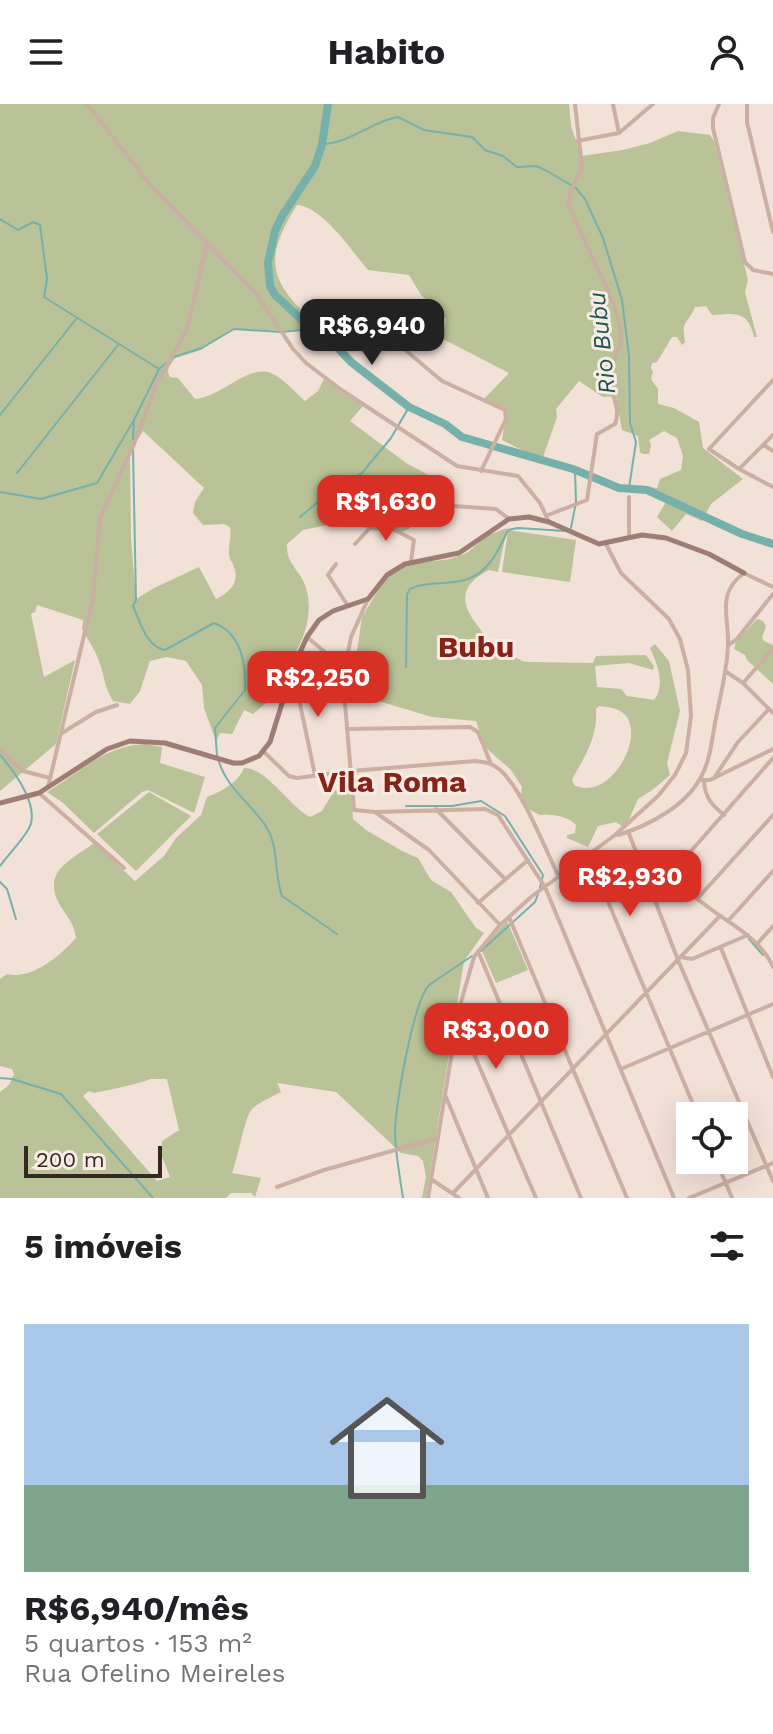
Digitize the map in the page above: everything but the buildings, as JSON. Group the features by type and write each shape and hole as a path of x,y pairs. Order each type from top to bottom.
{"street":[{"path":"87,104 152,187 256,293 306,363 449,462 467,469 518,476 548,518"},
{"path":"548,518 588,498 590,468 598,432 613,426 618,410 610,378 621,338 607,291 569,205 570,193 582,167 575,104"},
{"path":"613,104 619,133"},
{"path":"577,141 619,133 653,104"},
{"path":"719,104 714,113 713,128 745,262 755,271 773,274"},
{"path":"747,104 747,122 773,232"},
{"path":"48,787 93,598 100,518 134,444 157,382 187,330 207,243"},
{"path":"349,338 367,354 391,338 442,381 505,410 506,419 481,471"},
{"path":"772,383 709,446 711,452 773,487"},
{"path":"739,469 773,435"},
{"path":"764,445 773,451"},
{"path":"629,497 629,537"},
{"path":"453,506 496,509 509,519"},
{"path":"674,1198 545,887 493,811 355,811 344,668 354,627 368,599 387,575 411,561 459,553 509,519 548,518 592,542 606,544 629,537 652,536 674,540 773,587"},
{"path":"355,544 370,528 393,529 414,540 411,561"},
{"path":"428,1198 458,1016 469,967 478,951 509,917 615,835 658,796 675,775 686,753 691,716 688,670 675,629 621,573 606,544"},
{"path":"336,564 328,575 348,606"},
{"path":"724,815 707,798 702,781 725,671 728,645 726,597 732,583 744,573"},
{"path":"728,645 736,640 773,594"},
{"path":"0,803 39,793 107,749 130,741 165,743 233,763 252,760 264,752 274,731 293,668 307,637 325,616 368,599"},
{"path":"307,637 344,668"},
{"path":"743,683 773,649"},
{"path":"293,668 315,775"},
{"path":"714,778 738,742 771,711 743,683 725,671"},
{"path":"60,734 96,712 117,705"},
{"path":"347,729 470,727 478,732 491,764"},
{"path":"615,835 661,815 681,802 702,781 773,749"},
{"path":"0,750 23,771 50,778"},
{"path":"264,752 289,776 297,778 475,761 491,764 511,784 559,877"},
{"path":"759,756 767,766"},
{"path":"669,876 773,758"},
{"path":"39,793 124,868"},
{"path":"436,809 505,879"},
{"path":"375,812 429,850 500,925"},
{"path":"697,899 773,815"},
{"path":"628,831 773,1181"},
{"path":"588,854 692,1102"},
{"path":"478,903 528,860"},
{"path":"650,860 697,899 748,935 766,954 773,967"},
{"path":"728,921 773,871"},
{"path":"453,1193 720,916"},
{"path":"509,917 627,1198"},
{"path":"757,944 773,926"},
{"path":"680,958 692,959 748,935"},
{"path":"721,948 773,1077"},
{"path":"478,951 581,1198"},
{"path":"766,954 773,954"},
{"path":"621,1069 773,1004"},
{"path":"458,1016 536,1198"},
{"path":"445,1095 488,1198"},
{"path":"277,1187 324,1170 438,1138"},
{"path":"689,1198 773,1163"},
{"path":"722,1174 732,1198"},
{"path":"431,1179 459,1198"}],"green space":[{"path":"0,104 569,104 571,126 581,156 623,150 678,131 710,135 748,280 745,292 757,337 754,337 744,317 712,315 706,306 695,307 684,326 685,342 682,345 677,337 672,337 651,368 651,379 658,389 658,404 674,408 699,422 703,448 743,479 711,504 702,521 686,514 672,531 657,517 666,502 639,485 657,488 660,479 681,470 683,456 677,438 664,431 649,440 649,454 643,454 638,436 622,430 616,396 603,397 579,381 556,409 557,417 542,460 502,440 507,409 484,399 509,373 443,339 446,319 421,295 409,275 368,270 326,221 317,213 297,205 279,240 276,268 288,294 314,322 306,330 300,331 230,330 201,350 175,358 169,367 170,377 178,378 195,399 262,371 280,378 305,401 318,391 324,379 363,406 350,421 406,463 434,478 421,502 428,509 410,528 400,533 337,523 303,530 287,544 291,562 306,588 309,610 305,631 273,696 253,714 244,710 232,734 220,733 216,741 204,708 202,685 186,661 167,657 150,661 140,691 130,704 113,701 100,664 82,629 83,620 37,605 31,614 44,677 75,660 56,744 0,791","holes":["143,431 204,488 195,502 193,513 203,525 224,524 230,527 229,554 236,578 232,587 216,599 199,567 136,599 131,538 130,452"]},
{"path":"507,528 498,572 489,570 472,582 465,602 484,636 497,647 528,662 593,663 596,656 646,655 654,666 653,670 629,663 595,666 597,687 621,689 627,696 654,700 660,681 650,648 655,644 669,661 680,711 667,763 670,775 638,799 623,827 616,822 598,826 588,847 567,838 567,835 575,833 576,825 573,822 530,810 521,796 522,787 511,770 485,747 476,721 432,717 375,700 357,651 362,617 383,582 402,565 450,559 467,553 486,536","holes":["599,706 621,711 630,723 628,749 622,763 601,784 588,788 574,785 572,779 593,737"]},
{"path":"508,530 576,540 570,582 502,572"},
{"path":"757,619 766,626 762,638 773,645 773,684 745,655 734,649 736,642"},
{"path":"146,744 162,747 160,763 205,777 194,813 148,790 94,833 47,792 117,749"},
{"path":"244,768 261,774 310,817 322,811 334,791 344,788 351,790 353,819 366,830 418,858 431,880 451,892 476,928 484,933 464,961 426,1198 422,1198 426,1177 423,1161 418,1156 401,1153 336,1092 277,1083 281,1092 258,1104 249,1113 232,1173 261,1178 255,1197 251,1193 231,1193 226,1198 0,1198 0,1092 9,1085 14,1074 12,1069 0,1066 0,979 7,974 36,970 76,938 73,926 56,897 55,878 59,870 94,843 135,881 164,856 176,838 201,815 207,797 229,786","holes":["150,1079 167,1079 179,1130 162,1141 161,1154 170,1177 157,1181 83,1096 89,1091 94,1093"]},
{"path":"149,792 191,816 136,871 97,834"},
{"path":"507,921 528,970 496,983 481,949"}],"waterway":[{"name":"Rio Bubu","path":"328,104 322,145 315,166 275,231 268,263 270,286 275,295 316,333 334,344 351,362 409,407 445,424 462,437 573,469 619,488 647,490 742,534 773,544"},
{"name":"Rio Bubu","path":"322,144 342,140 398,117 424,130 472,137 485,150 503,156 517,167 536,166 576,188 585,199 603,238 622,300 629,356 630,423 636,442 629,488"},
{"path":"0,219 18,230 33,222 40,225 47,279 44,297 159,369"},
{"path":"0,415 76,319"},
{"path":"174,357 202,348 234,329 281,332 312,329"},
{"path":"17,473 118,345"},
{"path":"0,492 41,499 97,483 134,420 159,369 166,363"},
{"path":"300,517 325,496 362,473 391,438 409,407"},
{"path":"133,439 134,420"},
{"path":"133,449 136,600 133,606 144,632 153,644 165,650 214,623 231,634 243,660 245,690 215,728 217,756"},
{"path":"571,528 576,502 575,470"},
{"path":"406,667 407,594 410,589 475,576 493,559 508,530 565,531"},
{"path":"0,755 24,790 32,811 28,830 0,866"},
{"path":"219,762 228,781 261,819 271,836 282,896 337,934"},
{"path":"406,806 452,806 481,801 505,816 543,875 540,888"},
{"path":"0,882 7,889 16,919"},
{"path":"481,951 535,902 538,894"},
{"path":"749,939 763,955"},
{"path":"403,1198 395,1136 401,1082 417,1013 429,985 472,956"},
{"path":"0,1078 61,1094 153,1198"}],"district":[{"name":"Bubu","path":"476,647"},
{"name":"Vila Roma","path":"392,782"}]}
